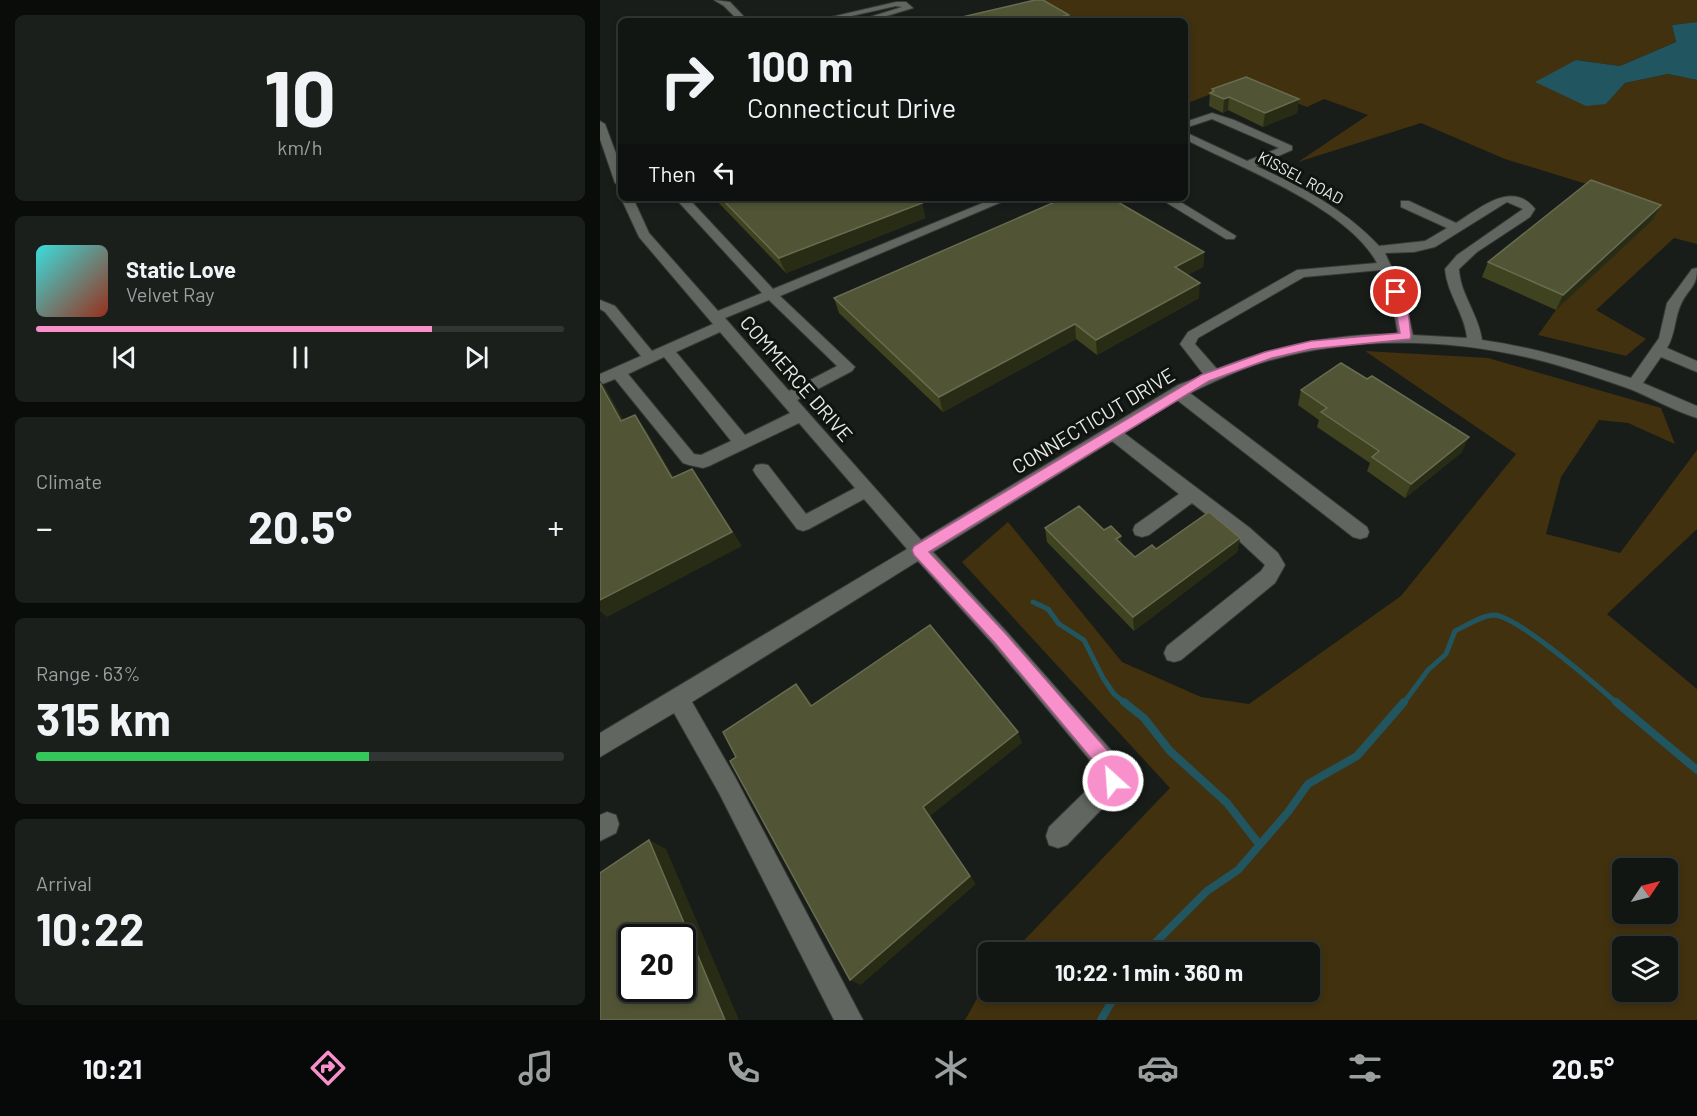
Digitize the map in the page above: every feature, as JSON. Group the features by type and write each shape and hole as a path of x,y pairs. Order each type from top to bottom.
{"street":[{"path":"722,2 736,2"},
{"path":"722,2 741,18"},
{"path":"842,18 898,2 908,9 873,18"},
{"path":"1188,124 1212,116 1288,148 1245,166"},
{"path":"600,124 618,175"},
{"name":"KISSEL ROAD","path":"1188,137 1331,210 1353,226 1376,250 1385,266 1401,305 1406,336"},
{"path":"1376,250 1430,244 1504,199 1516,200 1529,208 1526,214 1454,262 1452,269 1460,298 1473,324 1475,344"},
{"name":"COMMERCE DRIVE","path":"628,201 643,234 919,550 1000,638 1109,765 1113,781 1058,836"},
{"path":"684,201 770,294 847,367 787,399"},
{"path":"600,380 666,350 770,294 983,201"},
{"path":"1170,201 1230,236"},
{"path":"1405,204 1452,231 1476,248"},
{"path":"1213,375 1187,344 1193,335 1302,273 1385,266"},
{"path":"1634,385 1666,338 1674,303 1697,272"},
{"path":"600,304 610,309 650,358"},
{"name":"CONNECTICUT DRIVE","path":"600,746 1178,393 1213,375 1269,355 1311,345 1406,336 1475,344 1573,365 1634,385 1697,412"},
{"path":"666,350 742,443"},
{"path":"1658,350 1697,367"},
{"path":"618,372 689,459 703,462 801,414"},
{"path":"1178,393 1360,532"},
{"path":"1113,433 1243,533 1271,558 1275,565 1268,577 1174,653"},
{"path":"762,470 803,524 866,490"},
{"path":"1142,530 1192,494"},
{"path":"678,699 727,784 849,1020"}],"shaded area":[{"path":"1038,0 1697,0 1697,22 1672,25 1676,42 1620,66 1576,60 1606,104 1625,83 1668,74 1697,80 1697,244 1674,238 1596,310 1646,339 1626,356 1538,335 1556,310 1652,220 1606,190 1505,159 1421,123 1298,162 1368,115 1324,99 1307,107 1243,82 1188,103 1188,18 1076,18 1056,8 964,18"},
{"path":"1365,351 1488,358 1661,408 1675,444 1628,423 1599,420 1561,477 1546,534 1620,553 1697,450 1697,529 1607,614 1697,689 1697,1020 965,1020 978,997 978,1002 1320,1002 1320,942 1023,942 1170,788 962,562 1008,522 1122,662 1201,697 1249,704 1401,596 1516,454"}],"water":[{"path":"1697,22 1697,80 1668,74 1625,83 1606,104 1586,106 1535,82 1576,60 1620,66 1676,42 1672,25"}],"building":[{"path":"1035,0 1043,0 1069,15 1056,18 958,18"},
{"path":"1246,77 1299,99 1265,113 1229,97 1224,99 1210,93 1214,91 1212,89"},
{"path":"1591,180 1661,205 1563,295 1488,262"},
{"path":"724,201 919,201 922,203 779,258"},
{"path":"1057,201 1116,201 1204,252 1175,267 1200,283 1096,340 1075,324 939,397 834,298"},
{"path":"1341,363 1367,379 1372,376 1469,437 1411,484 1372,457 1379,451 1321,412 1327,408 1301,390"},
{"path":"600,383 621,421 635,415 672,478 692,469 732,532 600,600"},
{"path":"1079,506 1104,530 1111,526 1121,536 1116,539 1135,557 1152,545 1156,549 1209,512 1240,538 1133,617 1045,528"},
{"path":"930,625 1018,732 923,807 970,876 850,980 730,761 736,757 723,732 796,684 811,706"},
{"path":"649,840 684,924 618,924 618,1002 696,1002 696,951 725,1020 600,1020 600,873"}],"waterway":[{"path":"1033,602 1048,609 1059,624 1084,640 1103,678 1114,694 1126,704"},
{"path":"1403,704 1428,670 1446,654 1455,631 1489,615 1505,618 1538,639 1618,704"},
{"path":"1124,702 1144,718 1170,751 1227,803 1259,844"},
{"path":"1156,942 1207,891 1238,870 1288,812 1308,784 1357,756 1404,702"},
{"path":"1616,702 1697,770"},
{"path":"1101,1020 1111,1002"}],"route":[{"path":"1113,781 1109,765 1000,638 919,550 1205,378 1269,355 1311,345 1406,336 1401,305 1396,292"}]}
